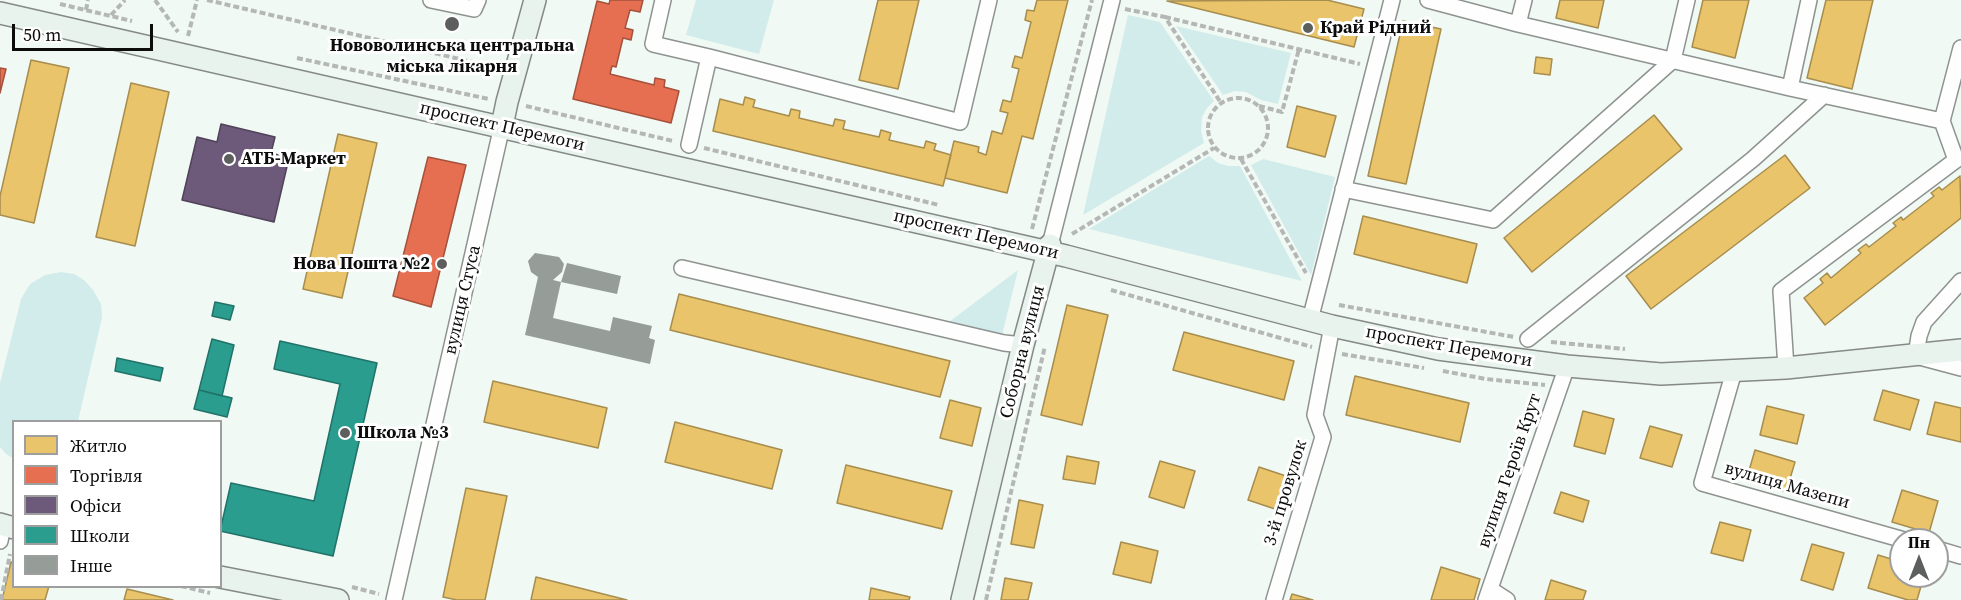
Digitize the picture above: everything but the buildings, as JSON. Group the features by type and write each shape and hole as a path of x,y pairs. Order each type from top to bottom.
{"street":[{"path":"431,0 474,9 478,0"},
{"name":"вулиця Стуса","path":"395,599 507,102 535,0"},
{"path":"663,0 653,44 960,122 989,0"},
{"path":"1314,305 1392,0"},
{"path":"1428,0 1518,24 1942,121"},
{"path":"1518,24 1524,0"},
{"path":"1343,189 1493,220 1673,60 1687,0"},
{"path":"1790,88 1809,0"},
{"name":"Соборна вулиця","path":"962,600 1023,345 1117,4"},
{"name":"проспект Перемоги","path":"0,13 485,124 1051,243 1314,305 1332,326 1438,349 1567,366 1661,374 1786,368 1961,350"},
{"path":"1786,368 1781,291 1956,160 1942,121 1961,48"},
{"path":"689,145 709,57"},
{"path":"1528,339 1753,159 1824,95"},
{"path":"682,268 1004,343 1023,345"},
{"path":"1961,280 1924,322 1916,356 1961,368"},
{"name":"3-й провулок","path":"1274,600 1323,437 1315,415 1332,326"},
{"name":"вулиця Героїв Крут","path":"1507,600 1488,594 1567,366"},
{"name":"вулиця Мазепи","path":"1734,370 1702,483 1889,536"},
{"path":"222,577 344,593"}],"path":[{"path":"86,10 88,0"},
{"path":"110,16 125,0"},
{"path":"155,0 178,32"},
{"path":"188,36 197,0"},
{"path":"207,0 498,68"},
{"path":"58,4 133,21"},
{"path":"1117,4 1374,68"},
{"path":"1165,17 1221,103"},
{"path":"167,29 199,38"},
{"path":"1258,106 1268,123 1265,142 1259,150 1241,159 1221,154 1214,148 1207,129 1209,119 1221,103 1240,98 1258,106 1282,112 1299,49"},
{"path":"292,57 507,102 941,205"},
{"path":"1032,227 1051,243 1071,236 1214,148"},
{"path":"1241,159 1314,305 1528,339 1629,350"},
{"path":"986,600 1045,346"},
{"path":"1,600 6,533"},
{"path":"344,593 395,599"}],"shaded area":[{"path":"696,0 774,0 759,54 686,35"},
{"path":"1128,15 1160,22 1214,101 1202,117 1201,131 1204,143 1083,215"},
{"path":"1176,26 1291,53 1278,104 1261,100 1246,92 1235,91 1223,95"},
{"path":"1209,156 1218,163 1240,166 1302,281 1089,229"},
{"path":"1263,159 1335,177 1311,275 1251,165"},
{"path":"1018,270 1001,339 945,325"},
{"path":"61,272 74,274 84,280 101,304 102,318 78,420 12,420 12,457 0,447 0,383 21,299 30,284 45,275"}],"place":[{"name":"Нововолинська центральна міська лікарня","path":"452,24"},
{"name":"Край Рідний","path":"1308,28"},
{"name":"АТБ-Маркет","path":"229,159"},
{"name":"Нова Пошта №2","path":"442,264"},
{"name":"Школа №3","path":"345,433"}]}
